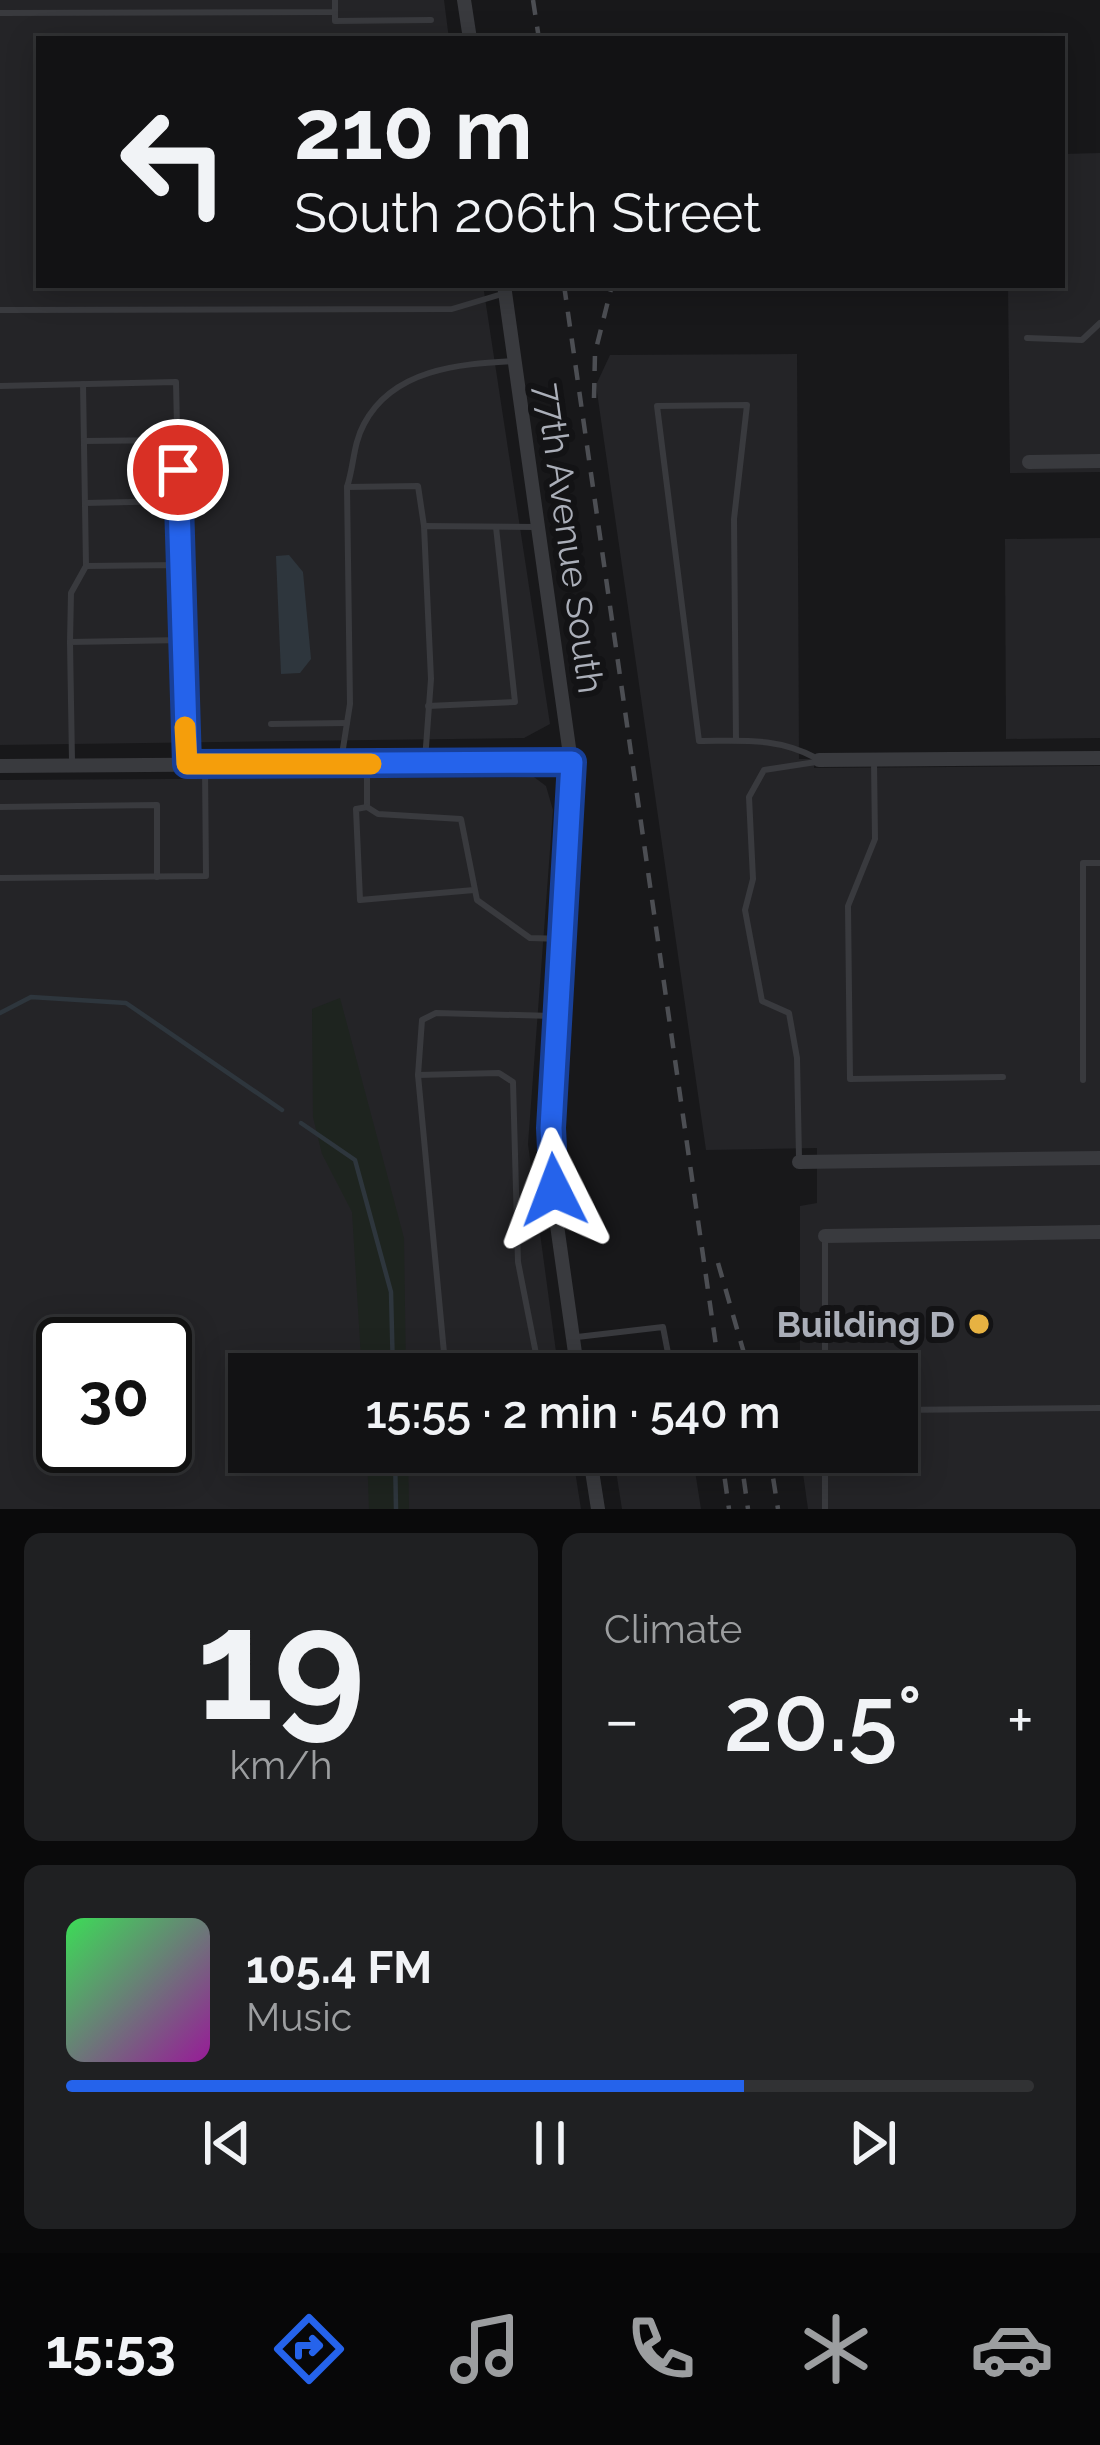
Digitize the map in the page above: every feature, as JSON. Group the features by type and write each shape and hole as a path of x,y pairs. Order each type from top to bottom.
{"street":[{"path":"464,0 470,36"},
{"name":"77th Avenue South","path":"505,289 572,762 552,1163 575,1353"},
{"path":"1029,462 1100,461"},
{"path":"819,760 1100,758"},
{"path":"0,766 572,762"},
{"path":"800,1162 1100,1158"},
{"path":"825,1236 1100,1232"},
{"path":"593,1473 598,1509"}],"lane":[{"path":"335,0 335,21 431,20"},
{"path":"0,13 335,12"},
{"path":"0,310 452,309 505,289"},
{"path":"1027,338 1082,340 1100,323"},
{"path":"341,764 347,723 347,487 365,420 430,369 515,361"},
{"path":"0,386 176,382 187,764"},
{"path":"73,765 71,593 86,566 83,384"},
{"path":"736,741 734,520 747,405 657,406 699,741 736,741 784,740 819,760 811,767 764,770 749,797 753,879 745,910 762,1001 789,1013 797,1058 800,1162"},
{"path":"84,441 177,440"},
{"path":"347,487 418,486 424,526 428,706 424,763"},
{"path":"85,503 178,501"},
{"path":"424,526 538,527"},
{"path":"428,706 515,702 496,527"},
{"path":"86,566 180,566"},
{"path":"70,642 183,640"},
{"path":"271,724 347,723"},
{"path":"874,760 875,839 848,906 850,1079 1004,1077"},
{"path":"0,878 206,876 205,764"},
{"path":"367,807 368,764"},
{"path":"0,806 157,806 157,877"},
{"path":"474,890 360,900 356,809 461,819 474,890 499,920 530,938 563,940"},
{"path":"1083,1080 1083,863 1100,863"},
{"path":"444,1353 418,1075 422,1020 436,1013 558,1016"},
{"path":"418,1075 499,1073 512,1082 518,1262 536,1353"},
{"path":"825,1236 825,1353"},
{"path":"573,1338 663,1327 668,1353"},
{"path":"918,1410 1100,1408"},
{"path":"825,1473 825,1509"}],"shaded area":[{"path":"0,0 444,0 449,36 36,36 36,288 483,288 550,724 524,738 0,745"},
{"path":"1100,153 1100,472 1010,473 1008,288 1065,288 1065,154"},
{"path":"797,354 799,759 814,759 814,768 1100,766 1100,1509 808,1509 803,1473 918,1473 918,1353 800,1353 800,1206 817,1203 817,1148 706,1150 596,385 610,355"},
{"path":"1100,538 1100,738 1006,739 1005,539"},
{"path":"289,555 303,572 311,659 300,673 281,674 276,556"},
{"path":"534,777 546,786 553,810 528,1144 556,1353 228,1353 228,1473 575,1473 581,1509 0,1509 0,780"},
{"path":"340,998 404,1238 406,1353 361,1353 352,1212 322,1154 313,1117 312,1009"},
{"path":"368,1473 408,1473 409,1509 369,1509"},
{"path":"616,1473 695,1473 701,1509 622,1509"}],"waterway":[{"path":"0,1013 31,997 126,1003 282,1110"},
{"path":"301,1123 355,1160 391,1292 392,1353"},
{"path":"395,1473 396,1509"}],"railway":[{"path":"533,0 539,36"},
{"path":"564,288 717,1353"},
{"path":"594,398 595,353 611,288"},
{"path":"718,1263 744,1353"},
{"path":"724,1473 729,1509"},
{"path":"743,1473 748,1509"},
{"path":"772,1473 778,1509"}],"slow traffic":[{"path":"185,727 187,764 371,764"}],"place":[{"name":"Building D","path":"979,1324"}],"route":[{"path":"178,470 187,764 572,762 551,1128 554,1190"}]}
